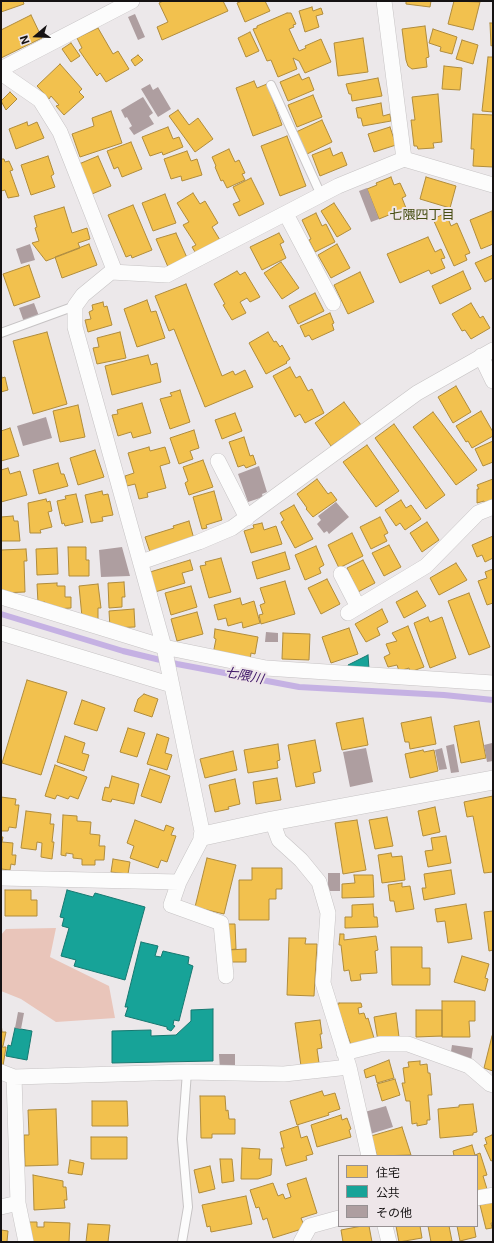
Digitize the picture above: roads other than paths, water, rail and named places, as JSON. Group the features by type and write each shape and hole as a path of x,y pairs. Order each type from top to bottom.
{"street":[{"path":"1,68 132,1"},
{"path":"384,1 404,159"},
{"path":"1,73 40,100 60,132 115,272"},
{"path":"226,976 221,923 171,905 179,882 203,836 164,647 75,327 75,306 83,295 111,272 167,275 338,186 404,159 493,185"},
{"path":"286,214 333,303"},
{"path":"141,562 199,542 232,528 417,393 487,353 493,381"},
{"path":"218,461 247,518"},
{"path":"341,574 353,610 426,566 478,513 493,507"},
{"path":"1,597 164,647 266,668 493,683"},
{"path":"1,633 171,680"},
{"path":"203,836 272,821 493,780"},
{"path":"272,821 279,840 301,860 319,882 328,914 323,983 349,1068 369,1155"},
{"path":"1,878 179,882"},
{"path":"344,1053 380,1044 408,1044 469,1066 493,1085"},
{"path":"26,1242 18,1203 8,1074 186,1072 284,1074 349,1068"},
{"path":"478,1198 493,1195"},
{"path":"1,1207 18,1203"},
{"path":"301,1242 310,1226 338,1218"},
{"path":"385,1227 389,1242"}],"lane":[{"path":"271,85 321,195"},
{"path":"1,333 75,306"},
{"path":"182,1242 188,1207 182,1139 186,1072"}],"waterway":[{"name":"七隈川","path":"1,614 123,651 177,664 299,687 444,695 493,700"}],"district":[{"name":"七隈四丁目","path":"422,215"}]}
